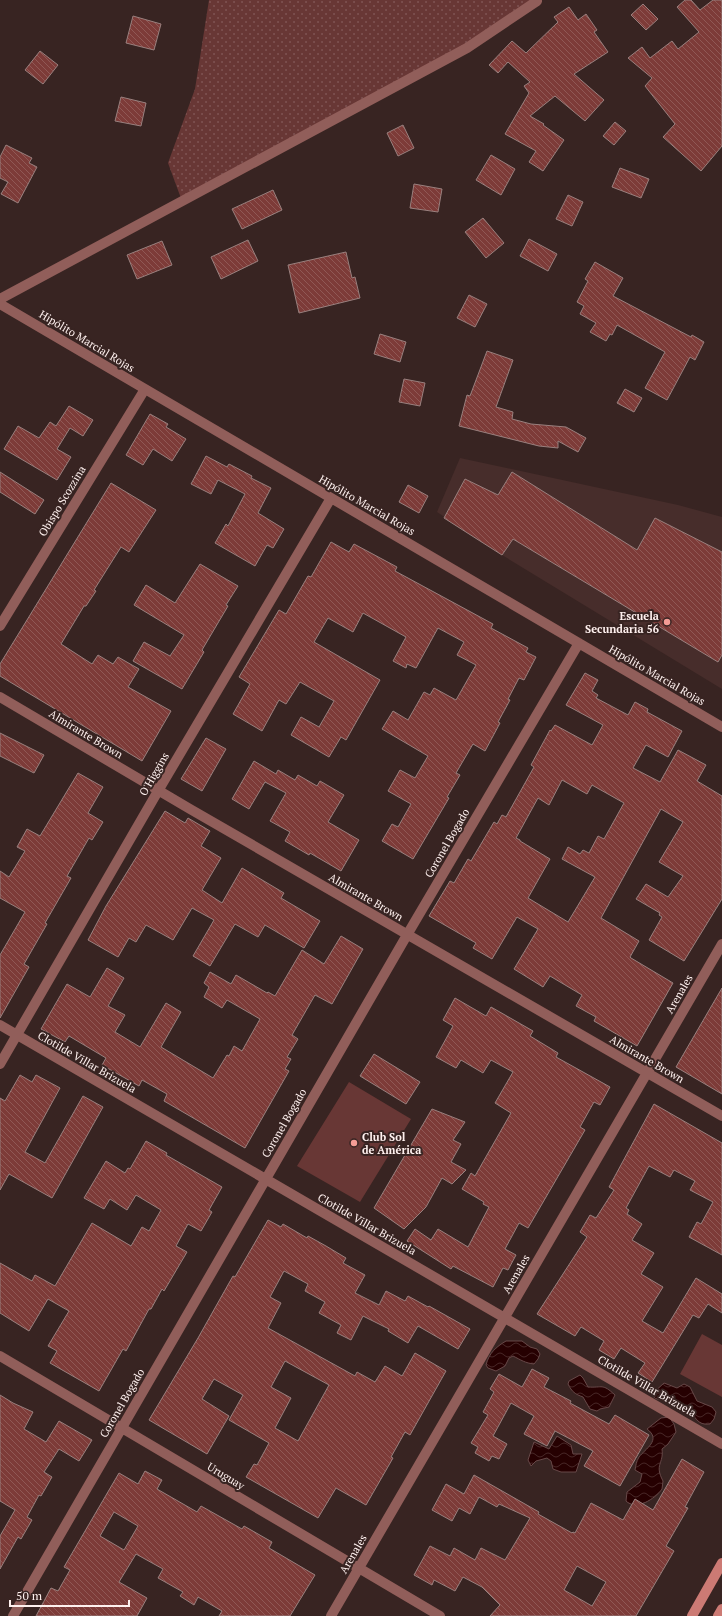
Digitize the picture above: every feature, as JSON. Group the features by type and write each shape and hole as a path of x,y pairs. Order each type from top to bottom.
{"main road":[{"path":"692,1616 722,1563"},
{"path":"718,1616 722,1609"}],"street":[{"path":"0,299 467,48 537,1"},
{"name":"Hipólito Marcial Rojas","path":"0,304 722,727"},
{"name":"Obispo Scozzina","path":"0,626 145,389"},
{"name":"O'Higgins","path":"0,1064 158,791 331,498"},
{"name":"Coronel Bogado","path":"13,1616 407,935 578,643"},
{"name":"Almirante Brown","path":"0,697 158,791 722,1116"},
{"name":"Arenales","path":"331,1616 722,944"},
{"name":"Clotilde Villar Brizuela","path":"0,1025 722,1444"},
{"name":"Uruguay","path":"0,1356 440,1616"}],"shaded area":[{"path":"209,0 538,0 467,48 182,201 168,163 195,89"},
{"name":"Escuela Secundaria 56","path":"460,458 678,505 722,517 722,689 502,555 437,512"},
{"name":"Club Sol de América","path":"349,1082 411,1119 360,1202 297,1166"},
{"path":"702,1334 722,1345 722,1397 680,1374"}],"water":[{"path":"506,1341 522,1341 530,1347 537,1349 540,1354 538,1359 534,1364 513,1356 509,1358 505,1366 496,1371 488,1368 486,1365 491,1354 496,1348"},
{"path":"580,1375 588,1387 605,1387 615,1395 609,1407 597,1411 590,1409 583,1397 572,1391 568,1384 569,1381"},
{"path":"664,1383 677,1388 684,1384 690,1387 697,1401 712,1407 716,1412 714,1419 710,1424 699,1422 688,1408 678,1407 674,1399 658,1399 653,1397 652,1394"},
{"path":"669,1417 674,1424 676,1432 668,1444 662,1449 662,1458 659,1471 663,1481 662,1489 650,1500 635,1505 630,1504 626,1501 627,1492 640,1482 642,1474 635,1470 637,1462 639,1457 653,1441 651,1433 647,1429 661,1418"},
{"path":"557,1436 571,1445 573,1454 582,1454 576,1472 561,1472 553,1469 551,1461 547,1458 536,1461 531,1466 528,1460 534,1442 549,1449"}],"building":[{"path":"685,0 691,0 700,10 713,0 722,0 722,146 701,171 663,137 675,124 645,86 652,78 628,58 642,47 650,58 672,41 678,49 699,32 677,7"},
{"path":"643,4 658,19 646,30 631,15"},
{"path":"569,7 578,20 586,14 597,30 594,32 608,52 574,74 604,100 585,121 555,96 530,116 544,124 543,125 564,140 543,171 529,162 536,151 505,134 529,93 524,86 530,82 508,62 498,73 489,65 512,41 526,53 558,22 554,17"},
{"path":"133,16 161,24 154,50 126,43"},
{"path":"40,51 58,65 43,84 25,70"},
{"path":"121,97 146,103 141,126 115,121"},
{"path":"615,122 626,131 614,145 603,136"},
{"path":"403,125 414,148 398,156 387,133"},
{"path":"6,145 32,158 29,163 37,167 18,203 1,194 8,182 0,178 0,157"},
{"path":"491,155 515,169 501,195 476,180"},
{"path":"620,168 649,179 641,198 612,187"},
{"path":"414,184 442,189 438,212 410,208"},
{"path":"273,190 282,210 242,229 232,209"},
{"path":"568,195 583,202 572,226 556,219"},
{"path":"483,218 504,243 486,258 465,232"},
{"path":"529,239 557,254 548,271 520,256"},
{"path":"248,240 258,261 221,279 211,257"},
{"path":"162,241 172,265 137,279 127,255"},
{"path":"346,252 352,278 355,277 360,298 299,313 288,265"},
{"path":"595,262 623,278 613,296 691,337 692,335 704,342 695,360 690,357 667,400 645,388 665,352 617,325 612,335 610,334 606,341 590,332 596,323 580,314 584,306 577,302 588,281 585,279"},
{"path":"469,295 487,304 475,327 457,318"},
{"path":"380,334 406,342 400,362 374,354"},
{"path":"487,351 513,360 496,407 513,412 512,419 531,424 566,427 586,438 578,452 558,441 558,448 539,446 459,426 467,395 470,396"},
{"path":"404,379 425,383 420,406 399,402"},
{"path":"625,389 642,398 634,412 617,403"},
{"path":"69,406 93,420 83,436 70,428 57,449 71,457 57,480 4,449 18,426 39,438 50,422 56,426"},
{"path":"150,414 168,424 166,427 186,439 172,461 153,449 143,465 126,455"},
{"path":"206,456 227,467 229,464 252,476 251,478 271,488 258,513 284,529 273,548 267,545 255,566 215,543 226,524 228,526 245,494 218,480 211,494 191,484"},
{"path":"0,472 44,500 35,514 0,492"},
{"name":"Escuela Secundaria 56","path":"512,472 637,550 655,518 722,552 722,655 718,662 513,539 502,555 444,518 465,479 498,495"},
{"path":"111,483 156,510 129,552 121,547 94,590 96,591 86,606 84,606 61,644 92,664 98,655 113,664 118,657 139,669 128,687 171,711 142,761 0,676 0,664"},
{"path":"408,485 428,496 419,513 399,502"},
{"path":"331,542 349,552 354,544 397,567 395,571 493,624 491,628 528,648 526,652 536,657 524,680 519,678 508,699 510,700 498,722 500,723 485,751 473,744 456,773 460,775 447,797 449,798 413,859 382,841 392,824 398,827 411,804 388,791 400,770 415,778 428,756 382,729 393,711 408,720 424,692 430,695 434,688 456,700 476,665 457,655 464,642 438,628 416,668 407,664 406,668 393,661 406,637 363,613 353,632 328,618 314,642 380,680 346,740 341,737 329,757 291,735 301,717 319,727 334,701 300,682 286,704 279,700 262,731 233,714 250,684 239,677 279,610 286,614 308,576 311,577"},
{"path":"200,564 238,586 202,650 204,652 182,689 133,661 144,642 170,656 184,635 134,605 146,585 175,603"},
{"path":"585,673 598,680 592,691 598,695 596,698 628,715 635,702 648,709 647,712 682,731 668,757 646,745 633,768 660,782 678,750 706,765 697,781 722,796 722,899 684,961 649,940 662,917 659,915 660,913 636,899 646,884 668,897 683,876 659,862 683,822 661,809 601,918 639,941 630,957 631,958 673,983 637,1046 594,1021 596,1017 576,1006 582,995 550,976 543,987 514,969 538,929 517,917 492,959 473,948 476,943 429,916 450,881 454,883 468,859 471,861 494,822 497,824 502,815 506,817 534,767 531,765 550,730 551,731 555,725 592,745 603,725 566,705","holes":["562,780 587,794 592,785 624,803 604,839 598,836 589,853 583,850 580,854 568,847 562,859 595,877 568,922 528,898 550,859 516,838 538,798 549,805"]},
{"path":"0,733 44,755 34,773 0,756"},
{"path":"206,738 226,749 202,791 181,779"},
{"path":"254,761 276,774 278,770 295,780 298,775 317,786 320,781 344,795 328,822 359,840 341,871 310,853 309,855 285,841 290,832 270,821 286,793 265,782 249,809 232,799"},
{"path":"78,773 103,787 88,813 103,822 92,840 89,838 67,876 71,878 45,923 47,924 24,964 29,967 0,1018 0,955 25,912 0,898 0,871 9,877 25,851 17,847 27,829 40,836"},
{"path":"165,811 185,823 188,818 210,831 201,846 221,858 202,890 222,903 242,868 284,893 281,898 320,921 304,948 265,925 258,937 235,924 210,966 193,956 214,920 192,908 173,940 146,925 136,942 129,938 118,957 88,940 106,906"},
{"path":"341,936 363,949 332,1004 315,995 292,1035 298,1039 287,1057 291,1059 285,1069 289,1071 245,1148 164,1101 167,1094 142,1080 139,1086 102,1065 106,1058 69,1036 65,1042 41,1029 67,984 90,997 107,968 124,978 108,1006 125,1015 115,1032 140,1047 166,1003 181,1012 161,1047 213,1078 227,1055 229,1056 234,1046 242,1051 260,1019 227,1000 222,1008 204,997 209,987 204,983 210,972 231,984 236,975 275,996 302,950 324,964"},
{"path":"722,988 722,1094 676,1067"},
{"path":"455,998 486,1016 491,1007 533,1031 530,1036 558,1053 556,1057 610,1087 600,1105 594,1102 580,1127 585,1130 528,1228 519,1223 505,1249 516,1255 508,1270 503,1268 493,1287 453,1266 451,1269 407,1241 415,1229 431,1240 438,1229 468,1247 489,1207 483,1204 484,1202 462,1189 471,1173 475,1176 511,1113 495,1103 513,1072 491,1060 483,1073 461,1060 456,1068 436,1057 453,1026 443,1020"},
{"path":"374,1054 420,1082 406,1104 360,1076"},
{"path":"20,1075 32,1082 36,1075 60,1088 25,1152 45,1163 83,1096 103,1107 52,1198 9,1174 0,1190 0,1098 5,1101"},
{"path":"654,1104 722,1143 722,1255 689,1237 697,1222 701,1224 713,1202 690,1190 695,1181 674,1170 670,1177 649,1166 626,1208 629,1210 627,1214 642,1224 632,1240 654,1253 641,1274 663,1287 642,1321 663,1333 696,1278 722,1294 722,1313 708,1304 699,1318 693,1315 652,1382 638,1373 645,1363 621,1348 614,1359 599,1350 604,1341 581,1327 575,1336 537,1314 587,1237 580,1232 590,1215 596,1218 614,1190 609,1187"},
{"path":"432,1109 465,1122 453,1140 461,1144 451,1162 466,1170 452,1184 442,1178 426,1207 404,1229 374,1208"},
{"path":"146,1141 167,1153 166,1155 222,1187 209,1210 212,1212 201,1231 188,1224 176,1246 187,1252 164,1291 162,1289 151,1309 149,1309 126,1351 123,1349 99,1391 50,1363 57,1351 48,1346 69,1311 48,1299 29,1331 0,1313 0,1263 32,1281 35,1275 55,1286 92,1223 131,1246 142,1227 149,1231 161,1210 136,1195 127,1210 110,1199 104,1209 84,1198 106,1161 125,1173 128,1168 130,1169"},
{"path":"268,1220 281,1227 283,1224 307,1238 308,1236 346,1258 343,1263 365,1275 355,1293 379,1305 386,1291 405,1301 408,1296 470,1329 458,1349 418,1326 408,1343 388,1331 389,1329 363,1316 351,1340 337,1333 341,1325 319,1313 325,1302 305,1291 308,1284 284,1271 270,1297 281,1303 268,1328 355,1376 357,1372 375,1382 385,1366 402,1376 415,1353 446,1371 410,1435 405,1432 391,1457 393,1458 366,1505 336,1488 318,1518 246,1477 254,1464 257,1465 269,1443 229,1420 243,1395 214,1379 202,1399 229,1416 207,1454 149,1420 233,1276 235,1277","holes":["285,1361 329,1385 298,1441 275,1428 291,1398 271,1387"]},
{"path":"532,1369 549,1378 544,1387 571,1401 570,1403 609,1424 615,1415 649,1435 620,1486 584,1466 593,1451 555,1431 547,1446 524,1434 534,1416 511,1403 493,1436 507,1444 499,1459 492,1456 489,1461 475,1453 478,1447 471,1443 488,1415 483,1412 494,1392 490,1389 499,1374 522,1387"},
{"path":"0,1395 33,1412 24,1429 46,1442 59,1421 92,1440 79,1461 59,1449 44,1472 52,1477 41,1496 39,1495 27,1517 32,1520 21,1539 18,1537 0,1569 0,1536 15,1510 0,1501"},
{"path":"682,1459 704,1472 685,1507 688,1508 666,1546 674,1551 636,1616 490,1616 500,1605 482,1587 463,1577 455,1591 434,1580 432,1585 414,1575 430,1546 450,1556 454,1548 475,1560 481,1548 505,1560 530,1518 499,1504 497,1507 479,1497 470,1514 459,1508 452,1521 432,1510 446,1484 464,1494 474,1475 539,1512 538,1514 572,1533 575,1533 591,1503 623,1520 635,1499 653,1510","holes":["577,1566 606,1582 592,1606 564,1590"]},
{"path":"145,1471 162,1480 157,1489 197,1512 201,1506 242,1529 244,1526 272,1542 269,1548 315,1575 290,1616 219,1616 222,1611 198,1597 194,1605 180,1596 183,1592 158,1578 163,1569 136,1554 119,1582 147,1598 137,1616 36,1616 51,1588 58,1591 70,1570 64,1567 119,1473 138,1484","holes":["114,1512 138,1526 124,1550 100,1536"]}],"place":[{"name":"Escuela Secundaria 56","path":"667,622"},
{"name":"Club Sol de América","path":"354,1143"}]}
